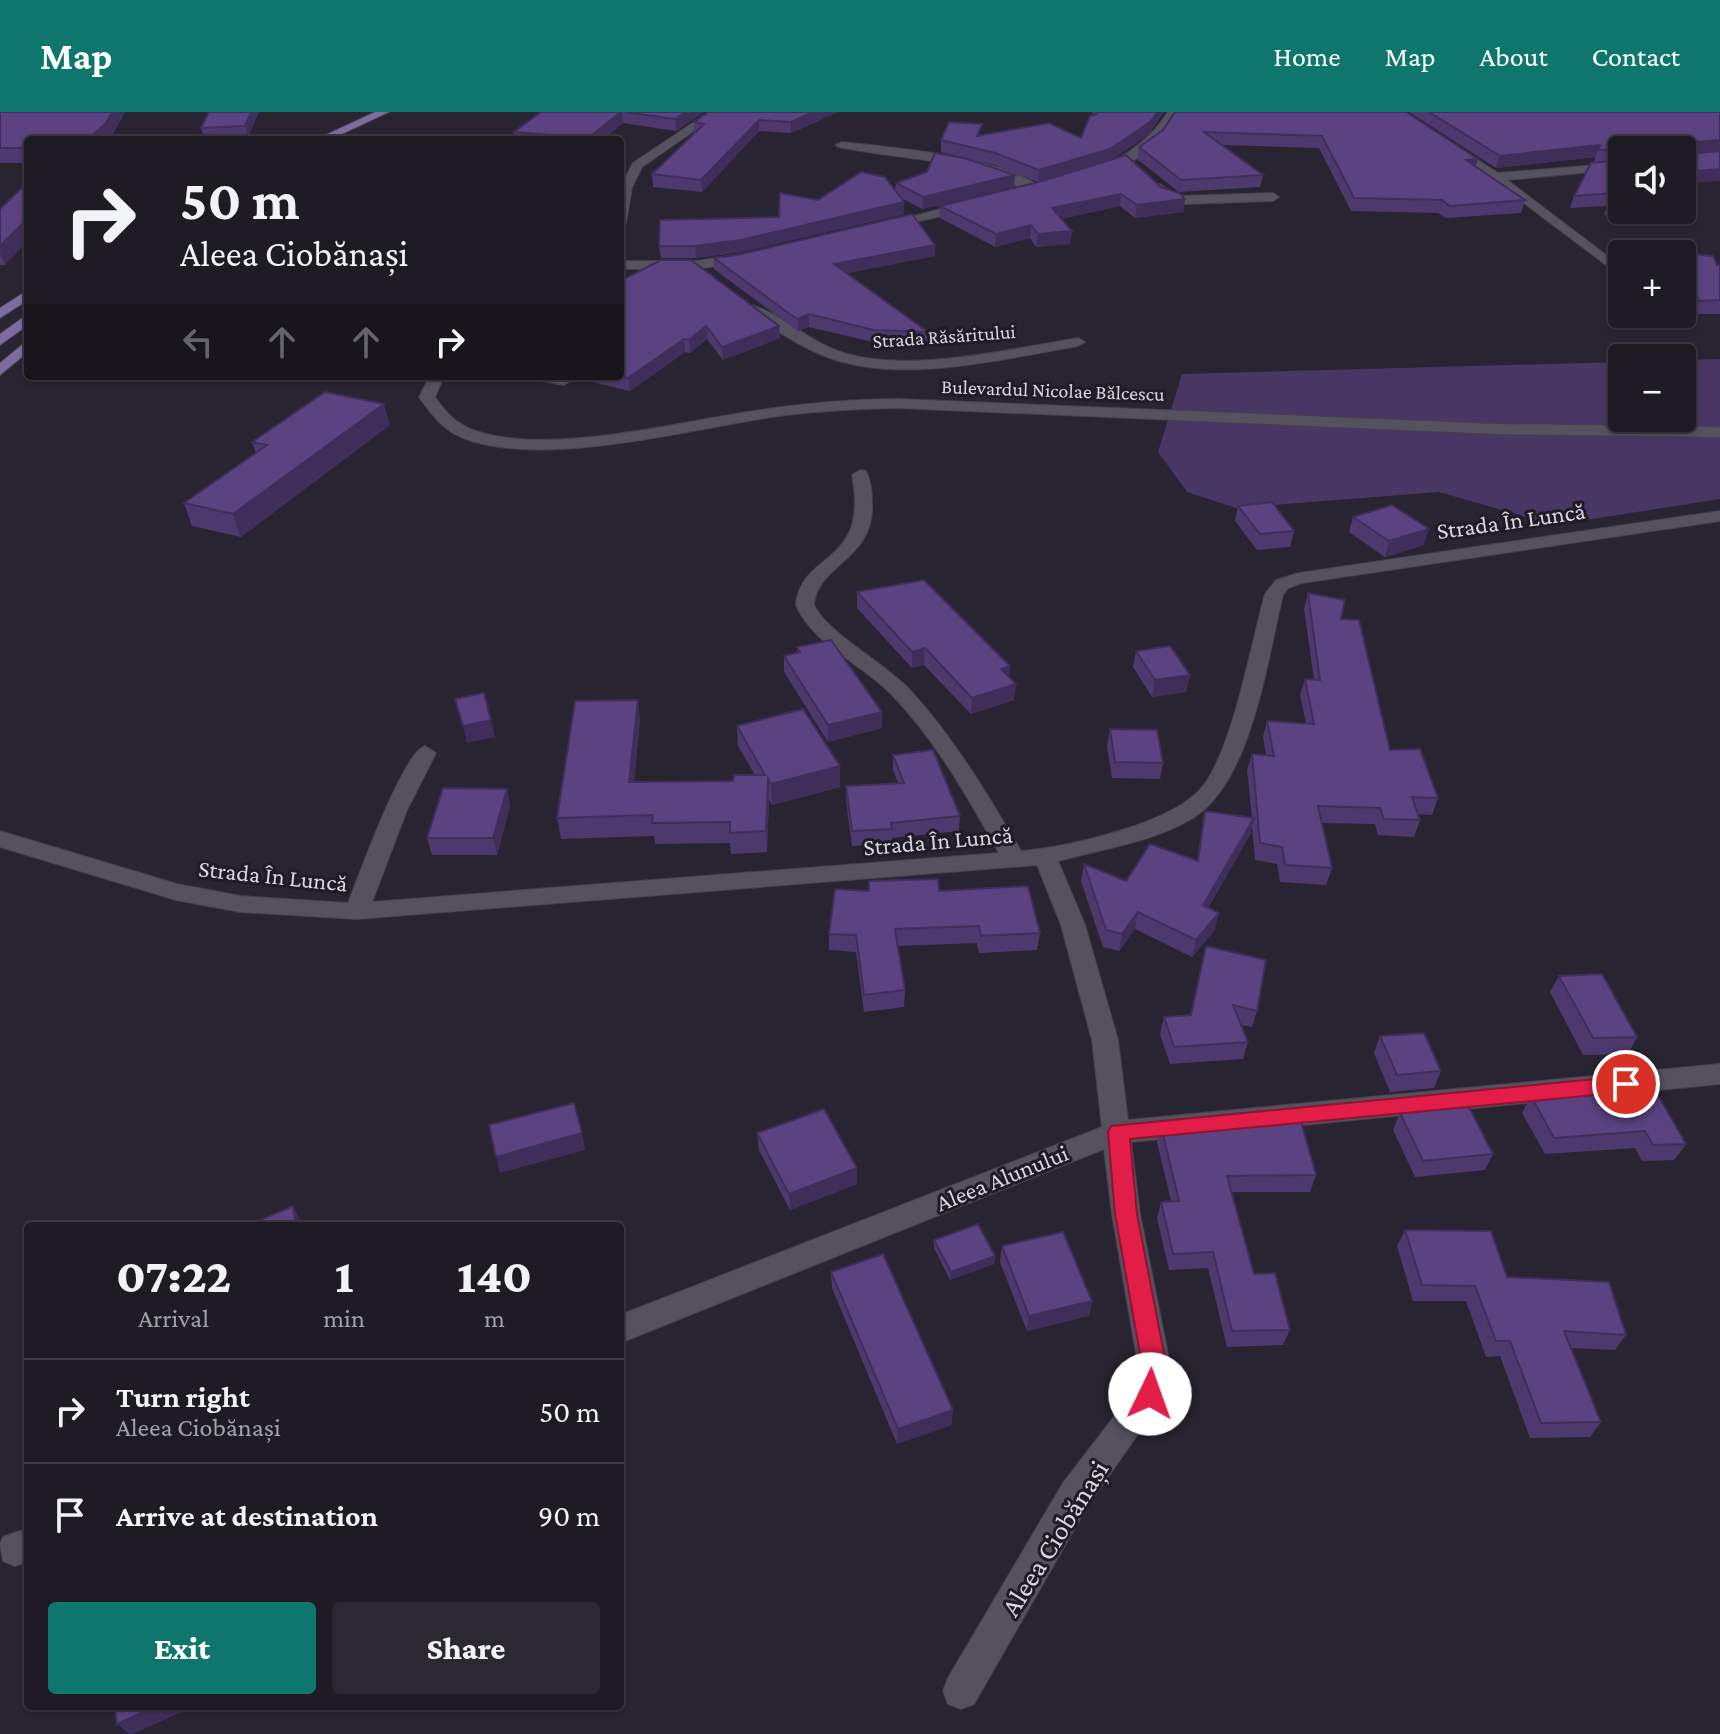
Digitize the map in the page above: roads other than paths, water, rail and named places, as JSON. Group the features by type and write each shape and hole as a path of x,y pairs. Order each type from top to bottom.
{"main road":[{"path":"329,136 384,112"},
{"path":"0,314 24,297"},
{"path":"0,341 24,321"},
{"path":"0,371 24,348"}],"street":[{"path":"624,199 626,187 637,165 716,112"},
{"path":"1088,174 1127,160 1155,138 1173,112"},
{"path":"1396,112 1496,177 1608,262"},
{"path":"842,145 963,162 985,167 1037,189"},
{"path":"1127,160 1165,194 1176,199 1273,197"},
{"path":"1496,177 1608,167"},
{"path":"1007,196 1051,185"},
{"path":"875,228 978,203"},
{"path":"624,265 702,270 757,256"},
{"name":"Strada Răsăritului","path":"732,295 821,350 864,362 897,364 978,357 1078,342"},
{"name":"Bulevardul Nicolae Bălcescu","path":"435,380 427,397 439,416 450,424 488,439 523,444 583,442 796,409 851,405 1011,408 1558,431 1720,432"},
{"path":"558,380 564,381"},
{"path":"860,475 864,493 859,534 845,555 809,589 804,601 808,615 864,656 917,710 961,769 1015,861"},
{"name":"Strada În Luncă","path":"0,839 176,892 255,906 357,911 1045,857 1150,829 1185,813 1211,792 1233,752 1274,594 1282,584 1299,578 1720,516"},
{"path":"357,911 396,810 425,753"},
{"path":"1045,857 1073,925 1105,1040 1118,1132 1720,1074"},
{"name":"Aleea Alunului","path":"624,1327 1118,1132"},
{"name":"Aleea Ciobănași","path":"961,1691 1075,1495 1150,1394 1153,1359 1126,1214 1118,1132"}]}
